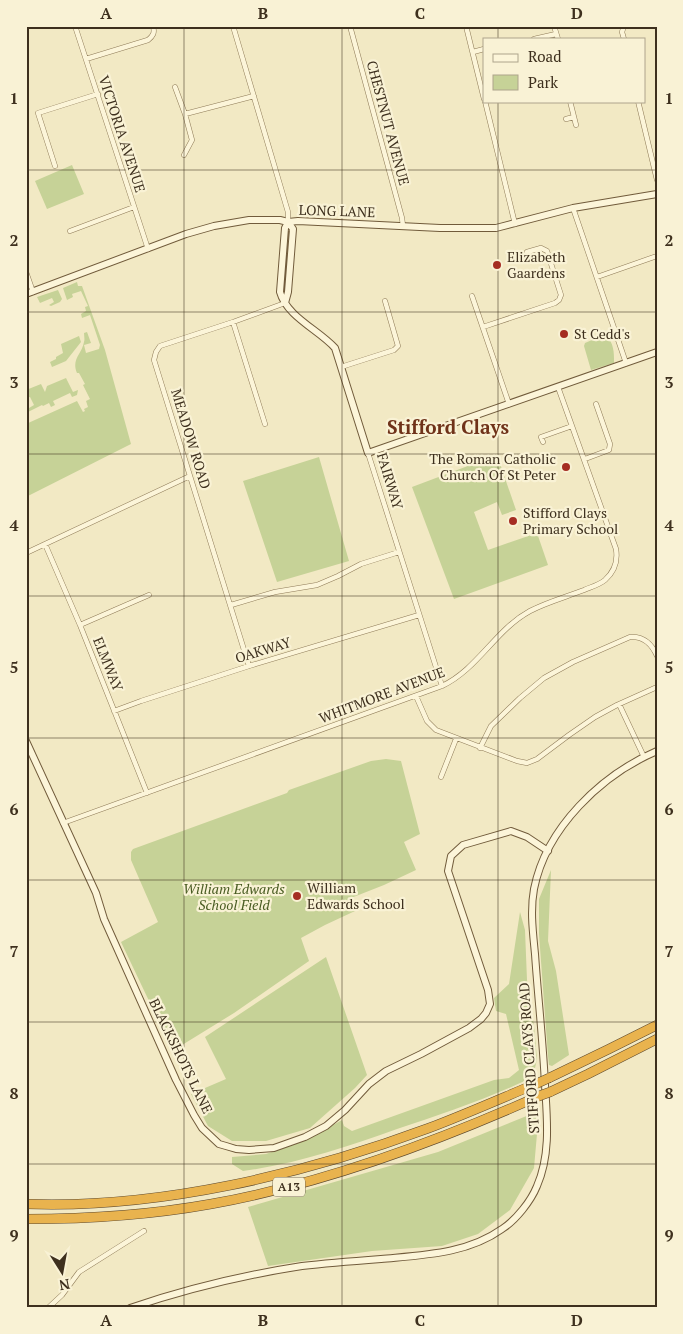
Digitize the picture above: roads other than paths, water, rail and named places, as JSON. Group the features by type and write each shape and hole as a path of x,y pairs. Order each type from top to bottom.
{"highway":[{"name":"A13","path":"26,1204 122,1201 186,1193 263,1178 326,1162 428,1128 538,1083 657,1025"},
{"name":"A13","path":"26,1219 92,1218 153,1213 213,1204 293,1186 359,1166 484,1120 550,1092 657,1039"}],"street":[{"name":"VICTORIA AVENUE","path":"76,26 148,249"},
{"path":"86,59 148,40 153,36 153,26"},
{"path":"233,26 288,212 288,222 293,229 288,292 285,303"},
{"name":"CHESTNUT AVENUE","path":"350,26 403,226"},
{"path":"466,26 483,96"},
{"path":"542,38 557,36 554,26"},
{"path":"624,26 622,32 624,38"},
{"path":"472,52 483,49"},
{"path":"175,87 192,140 184,155"},
{"path":"55,166 38,114 98,94"},
{"path":"185,114 254,96"},
{"path":"484,102 515,224"},
{"path":"570,102 576,125"},
{"path":"638,102 657,180"},
{"path":"566,119 574,117"},
{"name":"LONG LANE","path":"30,293 186,234 224,224 264,219 288,222 298,220 477,229 496,228 573,208 657,194"},
{"path":"70,231 134,207"},
{"path":"573,208 626,363"},
{"path":"483,327 559,300 561,294 547,251 541,248 527,252"},
{"path":"596,277 657,256"},
{"path":"26,272 30,293"},
{"path":"472,296 509,404"},
{"path":"341,367 394,350 398,346 385,301"},
{"name":"MEADOW ROAD","path":"249,666 154,360 160,346 285,303"},
{"name":"FAIRWAY","path":"285,303 288,308 335,348 442,686"},
{"path":"233,322 265,424"},
{"path":"368,453 657,352"},
{"name":"WHITMORE AVENUE","path":"63,823 442,686 461,675 521,616 540,606 600,583 609,576 616,558 615,546 558,387"},
{"path":"584,459 608,450 610,444 596,404"},
{"path":"543,442 542,437 572,426"},
{"path":"26,552 190,476"},
{"name":"ELMWAY","path":"45,544 80,625 146,793"},
{"path":"231,604 275,592 316,585 360,564 399,552"},
{"path":"80,625 149,595"},
{"name":"OAKWAY","path":"114,711 249,666 419,615"},
{"path":"480,748 491,726 526,693 544,678 559,669 597,651 636,637 645,640 653,648 657,656"},
{"path":"416,696 424,716 430,726 436,730 480,748 527,763 538,759 588,721 619,704 657,687"},
{"path":"619,704 644,757"},
{"path":"441,777 456,739"},
{"name":"BLACKSHOTS LANE","path":"26,741 96,893 104,919 176,1080 194,1115 202,1128 219,1144 236,1149 274,1148 305,1137 320,1129 345,1110 369,1084 386,1070 429,1050 481,1020 490,1004 488,990 448,871 451,856 463,846 511,832 526,837 548,851"},
{"name":"STIFFORD CLAYS ROAD","path":"130,1308 176,1293 213,1284 301,1267 343,1261 428,1255 454,1251 481,1241 502,1229 521,1212 537,1187 544,1162 548,1131 543,1041 532,919 534,890 539,870 557,833 576,809 607,780 657,751"},
{"path":"48,1308 62,1295 79,1272 144,1231"}],"place":[{"name":"Elizabeth Gaardens","path":"497,265"},
{"name":"St Cedd's","path":"564,334"},
{"name":"The Roman Catholic Church Of St Peter","path":"566,467"},
{"name":"Stifford Clays Primary School","path":"513,521"},
{"name":"William Edwards School","path":"297,896"}],"district":[{"name":"Stifford Clays","path":"448,427"}],"park label":[{"name":"William Edwards School Field","path":"234,898"}]}
